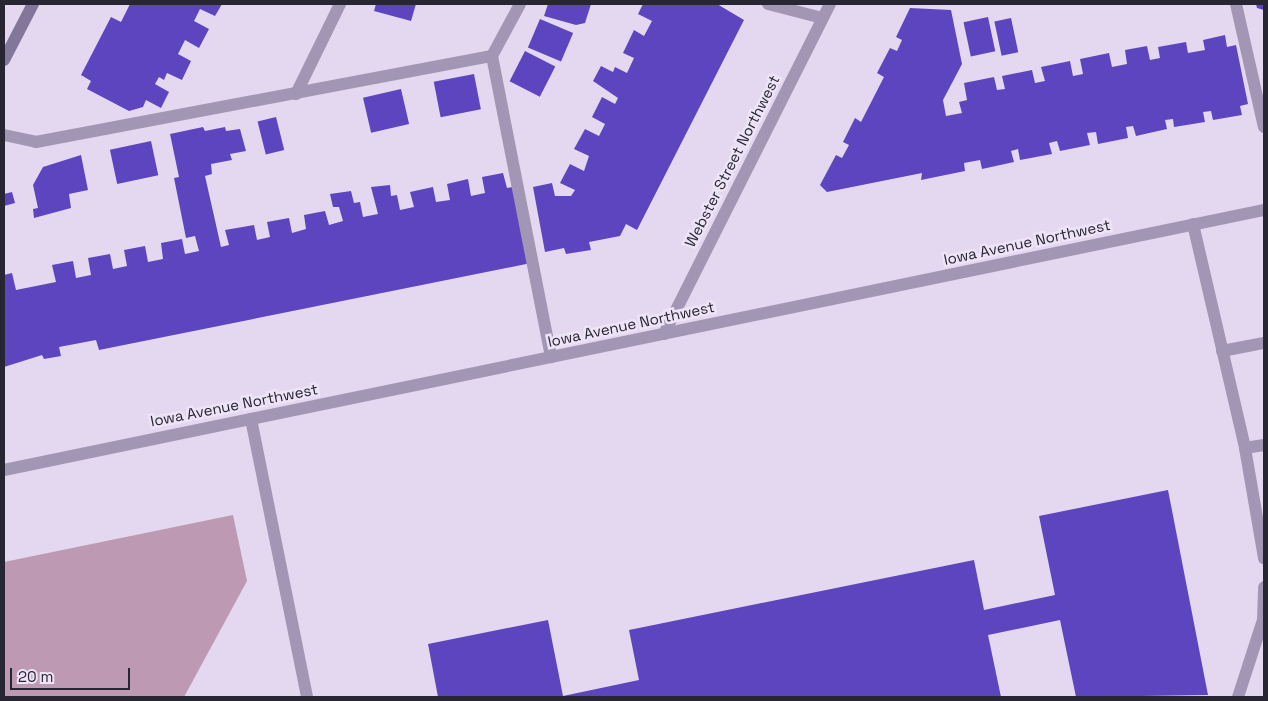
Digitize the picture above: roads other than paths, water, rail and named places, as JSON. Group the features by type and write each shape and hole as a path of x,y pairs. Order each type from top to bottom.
{"street":[{"path":"4,60 33,4"},
{"path":"296,94 340,4"},
{"path":"520,4 492,56 551,357"},
{"path":"768,4 822,18"},
{"name":"Webster Street Northwest","path":"664,334 830,4"},
{"path":"1236,4 1264,127"},
{"path":"4,135 36,142 492,56"},
{"name":"Iowa Avenue Northwest","path":"4,470 1264,210"},
{"path":"1193,224 1245,448 1264,558"},
{"path":"1222,351 1264,343"},
{"path":"252,419 307,697"},
{"path":"1245,448 1264,445"},
{"path":"1238,697 1263,618 1264,587"}]}
